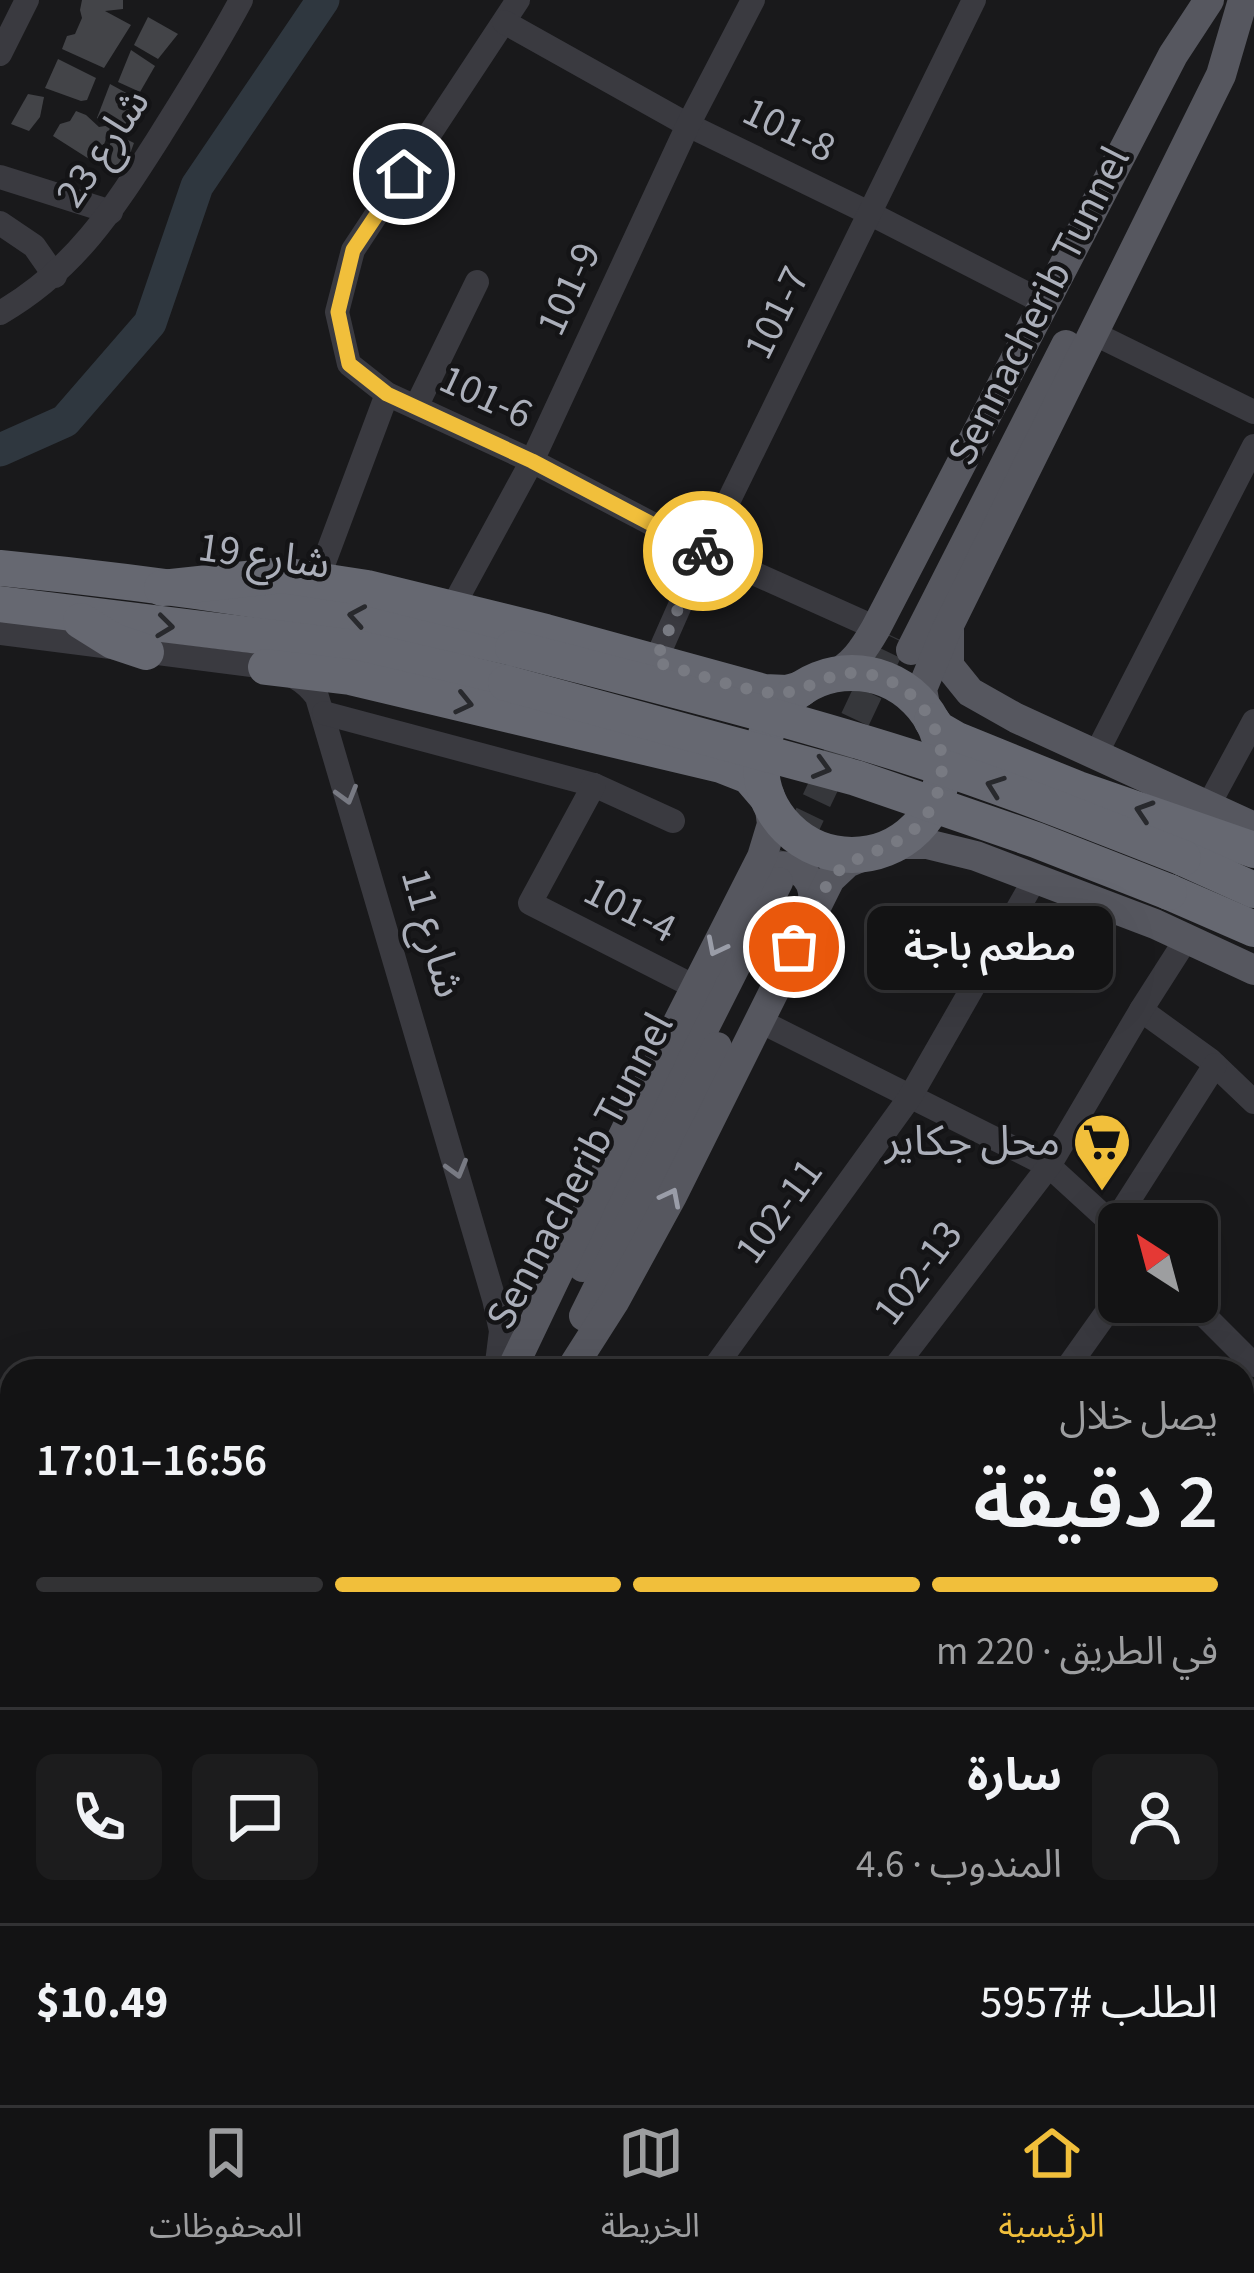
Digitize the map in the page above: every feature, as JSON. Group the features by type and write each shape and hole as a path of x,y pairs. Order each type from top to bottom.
{"highway":[{"path":"161,588 282,575 452,608 764,692 787,693 851,673 887,680 909,693 947,735 1058,781 1254,850"},
{"name":"شارع 19","path":"5,596 161,588 238,596 358,615 509,666"},
{"name":"شارع 19","path":"5,596 50,609 509,666"},
{"path":"50,609 146,652"},
{"path":"509,666 700,696 872,745 1034,800 1254,890"},
{"path":"509,666 1036,840 1254,929"},
{"path":"266,667 350,677 742,771 756,782 784,825 809,844 840,854 877,851 902,839 934,803 943,756 928,716"},
{"path":"768,799 761,765 766,734 783,705 816,683"}],"main road":[{"path":"1210,0 1180,41 891,599 880,627 886,645 903,657 919,657 937,646 947,628 1221,75 1242,0"},
{"name":"Sennacherib Tunnel","path":"894,638 1210,0"},
{"name":"Sennacherib Tunnel","path":"894,638 1242,0"},
{"path":"816,683 894,638 891,599"},
{"path":"928,716 922,689 947,628"},
{"path":"947,628 955,677 993,707 1254,826"},
{"path":"576,1359 672,1196 758,1020 783,892 770,838 768,799"},
{"path":"521,1359 695,987 783,892 877,851 927,844 1036,877 1254,970"},
{"name":"Sennacherib Tunnel","path":"573,1359 596,1291 783,892"},
{"name":"Sennacherib Tunnel","path":"523,1359 567,1297 783,892"}],"street":[{"path":"0,53 27,0"},
{"name":"شارع 23","path":"0,313 55,276 112,212 241,0"},
{"name":"101-9","path":"452,608 532,461 688,125 753,0"},
{"name":"101-7","path":"655,662 704,551 974,0"},
{"path":"317,581 387,394 349,364 338,312 353,250 511,11"},
{"name":"101-8","path":"511,11 688,125 1043,302"},
{"path":"0,177 112,212"},
{"path":"0,223 34,246 55,276"},
{"path":"416,407 477,282"},
{"path":"1095,334 1254,412"},
{"name":"101-6","path":"387,394 532,461 704,551 894,638"},
{"path":"1096,754 1254,446"},
{"name":"شارع 11","path":"5,596 146,652 290,673 307,683 317,697 494,1299 501,1331 498,1359"},
{"path":"324,713 594,785 674,821"},
{"path":"1208,806 1254,721"},
{"name":"101-4","path":"594,785 530,903 695,987"},
{"name":"102-11","path":"721,1359 910,1097 1036,877"},
{"name":"102-13","path":"901,1359 1049,1166 1187,938"},
{"path":"1141,1010 1215,1065 1254,1102"},
{"path":"758,1020 1049,1166 1098,1211"},
{"path":"1131,1203 1215,1065"},
{"path":"1074,1359 1099,1323"},
{"path":"1212,1323 1248,1359"}],"building":[{"path":"82,0 123,0 123,9 105,11 131,25 104,68 62,49 82,18"},
{"path":"148,17 178,34 158,59 134,45"},
{"path":"131,50 155,66 140,92 118,82"},
{"path":"58,59 96,78 87,100 45,88"},
{"path":"110,84 141,101 123,131 97,118"},
{"path":"28,94 44,97 40,117 29,131 11,124"},
{"path":"76,111 99,127 111,125 97,164 53,136"},
{"path":"114,133 134,143 127,162 119,163 116,171 97,164"}],"waterway":[{"path":"0,450 65,421 150,323 197,186 323,0"}],"tunnel":[{"path":"778,882 894,637"}],"way so far":[{"path":"703,551 655,662 773,694 795,692 839,674 876,676 918,701 940,740 940,788 926,817 902,839 838,870 794,947"}],"place":[{"name":"مطعم باجة","path":"794,947"},
{"name":"محل جكاير","path":"1102,1193"}],"route":[{"path":"404,174 353,250 338,312 349,364 387,394 532,461 703,551"}]}
